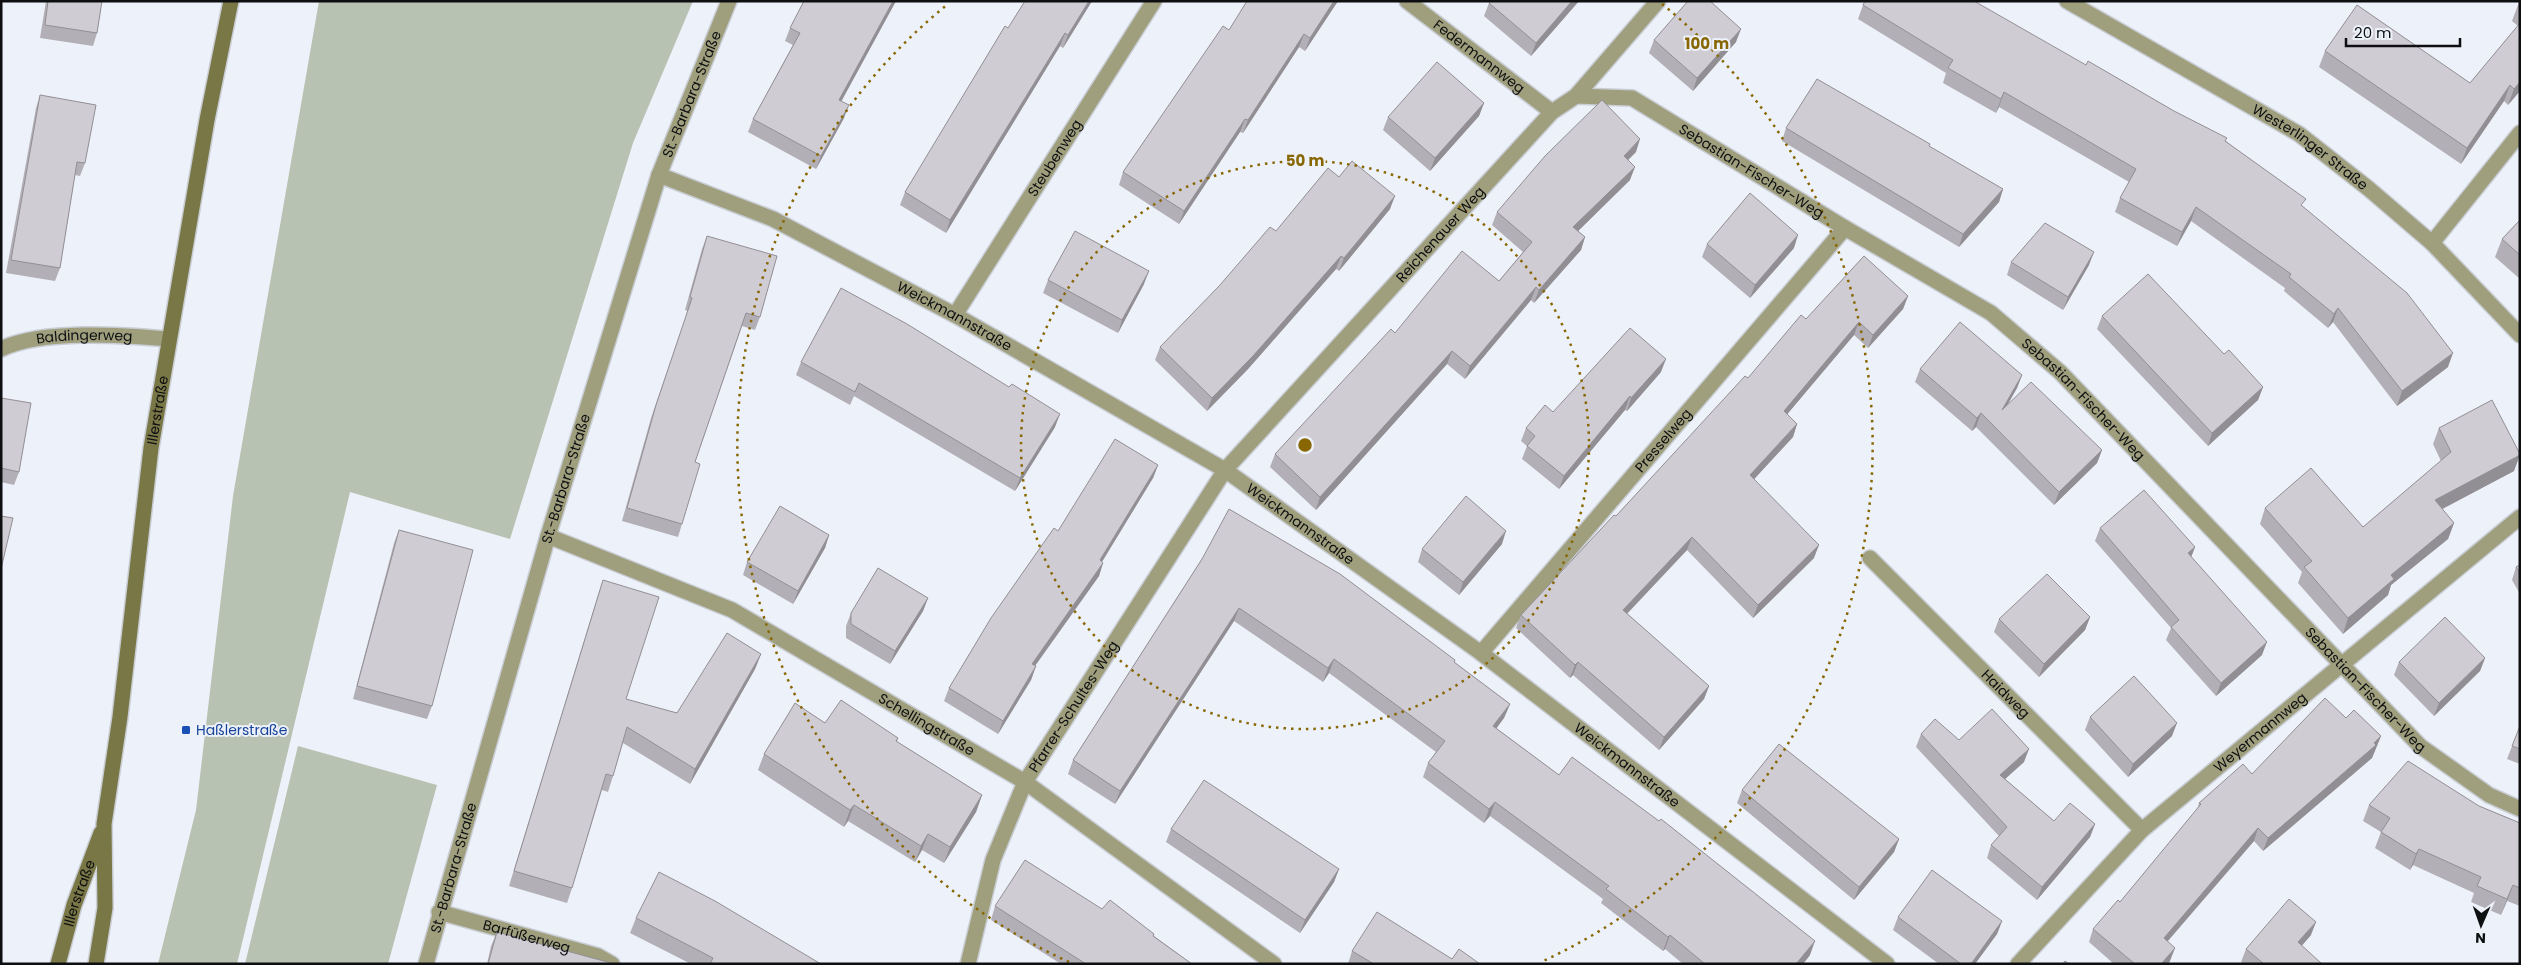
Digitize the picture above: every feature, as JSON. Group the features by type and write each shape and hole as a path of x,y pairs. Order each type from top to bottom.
{"main road":[{"name":"Illerstraße","path":"96,964 104,908 104,824 120,717 151,448 207,120 232,1"},
{"name":"Illerstraße","path":"58,964 74,905 104,824"}],"street":[{"name":"St.-Barbara-Straße","path":"426,964 548,536 659,176 729,1"},
{"name":"Steubenweg","path":"955,315 1154,1"},
{"name":"Federmannweg","path":"1407,1 1552,112"},
{"name":"Reichenauer Weg","path":"1225,470 1552,112 1576,96 1658,1"},
{"name":"Westerlinger Straße","path":"2067,1 2298,134 2369,189 2432,243 2520,335"},
{"name":"Sebastian-Fischer-Weg","path":"1576,96 1632,98 1845,228 1991,313 2060,372 2420,746 2489,795 2520,809"},
{"path":"2432,243 2520,133"},
{"name":"Weickmannstraße","path":"659,176 773,219 955,315 1225,470 1481,653 1887,964"},
{"name":"Presselweg","path":"1481,653 1845,228"},
{"name":"Baldingerweg","path":"1,348 14,342 63,336 169,339"},
{"name":"Pfarrer-Schultes-Weg","path":"968,964 993,860 1025,782 1225,470"},
{"name":"Weyermannweg","path":"2018,964 2142,830 2520,517"},
{"name":"Schellingstraße","path":"548,536 732,610 1025,782 1268,962"},
{"name":"Haidweg","path":"1870,558 2142,830"},
{"name":"Barfüßerweg","path":"440,912 598,956 612,964"}],"green space":[{"path":"319,1 693,1 633,143 510,539 350,492 237,964 158,964 196,810 233,496"},
{"path":"298,746 437,785 388,964 245,964"}],"building":[{"path":"48,1 102,1 97,33 45,25"},
{"path":"804,1 893,1 839,100 849,105 821,156 753,119 800,33 790,28"},
{"path":"1025,1 1089,1 1068,35 1065,33 950,220 905,192 1005,26 1008,28"},
{"path":"1247,1 1334,1 1310,38 1304,34 1248,120 1245,119 1184,211 1123,172 1223,26 1229,30"},
{"path":"1491,1 1572,1 1536,43 1489,3"},
{"path":"1688,1 1710,1 1741,29 1697,78 1654,40"},
{"path":"1865,1 1974,1 2086,65 2088,61 2174,111 2227,138 2225,141 2306,199 2301,205 2407,293 2453,353 2402,391 2338,308 2334,314 2289,277 2291,274 2196,207 2182,232 2120,198 2136,169 2004,92 2001,99 1948,68 1953,60 1863,5"},
{"path":"2357,5 2470,83 2520,23 2520,82 2514,89 2510,85 2467,148 2325,51"},
{"path":"1437,62 1484,103 1435,158 1388,117"},
{"path":"1817,79 1930,144 1929,146 2003,189 1963,234 1786,128"},
{"path":"40,95 96,105 85,163 77,162 60,268 11,260"},
{"path":"1602,100 1640,139 1624,156 1635,167 1573,227 1585,237 1539,290 1536,287 1470,366 1452,351 1320,497 1275,454 1391,329 1395,333 1462,251 1499,281 1532,242 1497,212 1545,156"},
{"path":"1352,161 1395,196 1344,258 1341,256 1253,356 1212,398 1160,347 1220,285 1270,227 1276,231 1328,168 1339,177"},
{"path":"1750,193 1798,235 1755,285 1707,244"},
{"path":"2520,220 2520,255 2502,239"},
{"path":"2045,223 2094,252 2068,297 2011,262"},
{"path":"1075,231 1149,271 1122,320 1048,280"},
{"path":"707,236 777,256 760,317 746,313 695,462 700,464 682,524 627,508 656,405 692,298 690,297"},
{"path":"1864,256 1908,296 1873,335 1859,322 1784,411 1797,424 1750,475 1819,545 1758,605 1692,537 1623,610 1709,686 1664,737 1578,662 1575,665 1521,615 1614,515 1616,516 1745,376 1748,378 1801,315 1806,319"},
{"path":"2148,274 2224,354 2229,350 2263,387 2212,433 2102,316"},
{"path":"841,288 907,324 1009,387 1012,384 1060,414 1020,478 859,383 855,392 801,362"},
{"path":"1960,322 2022,375 2002,410 2031,382 2102,450 2059,492 1981,413 1977,418 1920,369"},
{"path":"1630,328 1666,359 1631,398 1630,396 1564,476 1527,446 1535,436 1526,428 1545,405 1553,412"},
{"path":"1,398 31,403 19,472 1,468"},
{"path":"2492,400 2520,455 2435,500 2454,523 2391,575 2394,579 2348,618 2304,567 2312,561 2265,508 2311,468 2363,527 2451,452 2439,428"},
{"path":"1115,439 1158,465 1100,560 1103,563 1032,664 1036,666 1003,721 949,688 991,618 1054,528 1058,531"},
{"path":"2144,490 2195,547 2188,553 2267,642 2221,683 2171,627 2179,620 2100,528"},
{"path":"1466,496 1506,531 1463,582 1422,549"},
{"path":"780,506 829,535 798,591 747,562"},
{"path":"1229,509 1340,574 1455,660 1454,662 1510,704 1493,726 1559,775 1572,757 1659,821 1661,819 1815,941 1796,964 1705,964 1670,935 1668,937 1606,889 1609,886 1495,802 1489,809 1428,763 1445,741 1334,659 1328,668 1239,608 1120,791 1073,760 1202,559"},
{"path":"1,516 13,518 1,569"},
{"path":"399,530 473,550 432,706 357,686"},
{"path":"2520,565 2520,573 2516,567"},
{"path":"878,568 928,598 895,651 851,624 851,613"},
{"path":"2047,574 2090,617 2044,664 1999,619"},
{"path":"603,580 659,597 626,699 677,713 727,633 761,654 695,769 627,727 613,776 606,774 572,888 514,871"},
{"path":"2445,617 2485,658 2439,703 2399,662"},
{"path":"2134,676 2177,723 2133,764 2090,717"},
{"path":"2325,698 2346,718 2354,710 2381,736 2374,743 2376,745 2268,838 2258,828 2164,938 2175,948 2161,964 2135,964 2093,929 2118,900 2120,902 2201,804 2199,803 2243,764 2252,774"},
{"path":"841,700 898,738 896,741 982,795 950,847 928,834 921,846 854,805 850,810 764,754 795,703 825,723"},
{"path":"1992,709 2029,749 2000,775 2054,821 2070,803 2095,824 2042,887 1991,845 2007,827 1921,734 1935,719 1959,740"},
{"path":"2520,726 2520,749 2512,746"},
{"path":"1779,744 1899,839 1859,887 1742,790"},
{"path":"2408,761 2479,806 2520,823 2520,888 2513,885 2507,899 2477,886 2481,877 2419,849 2416,854 2381,832 2390,818 2369,805"},
{"path":"1204,780 1339,869 1305,920 1171,829"},
{"path":"1025,860 1102,909 1110,900 1154,934 1153,936 1192,964 1086,964 995,906"},
{"path":"1932,870 2002,921 1971,964 1961,964 1898,917"},
{"path":"659,872 715,901 821,964 710,964 713,958 636,918"},
{"path":"2289,899 2316,922 2298,942 2322,964 2264,964 2246,949"},
{"path":"1377,912 1452,959 1459,949 1480,964 1374,964 1352,951"},
{"path":"497,932 611,963 611,964 488,964"}],"place":[{"name":"Haßlerstraße","path":"186,730"}]}
